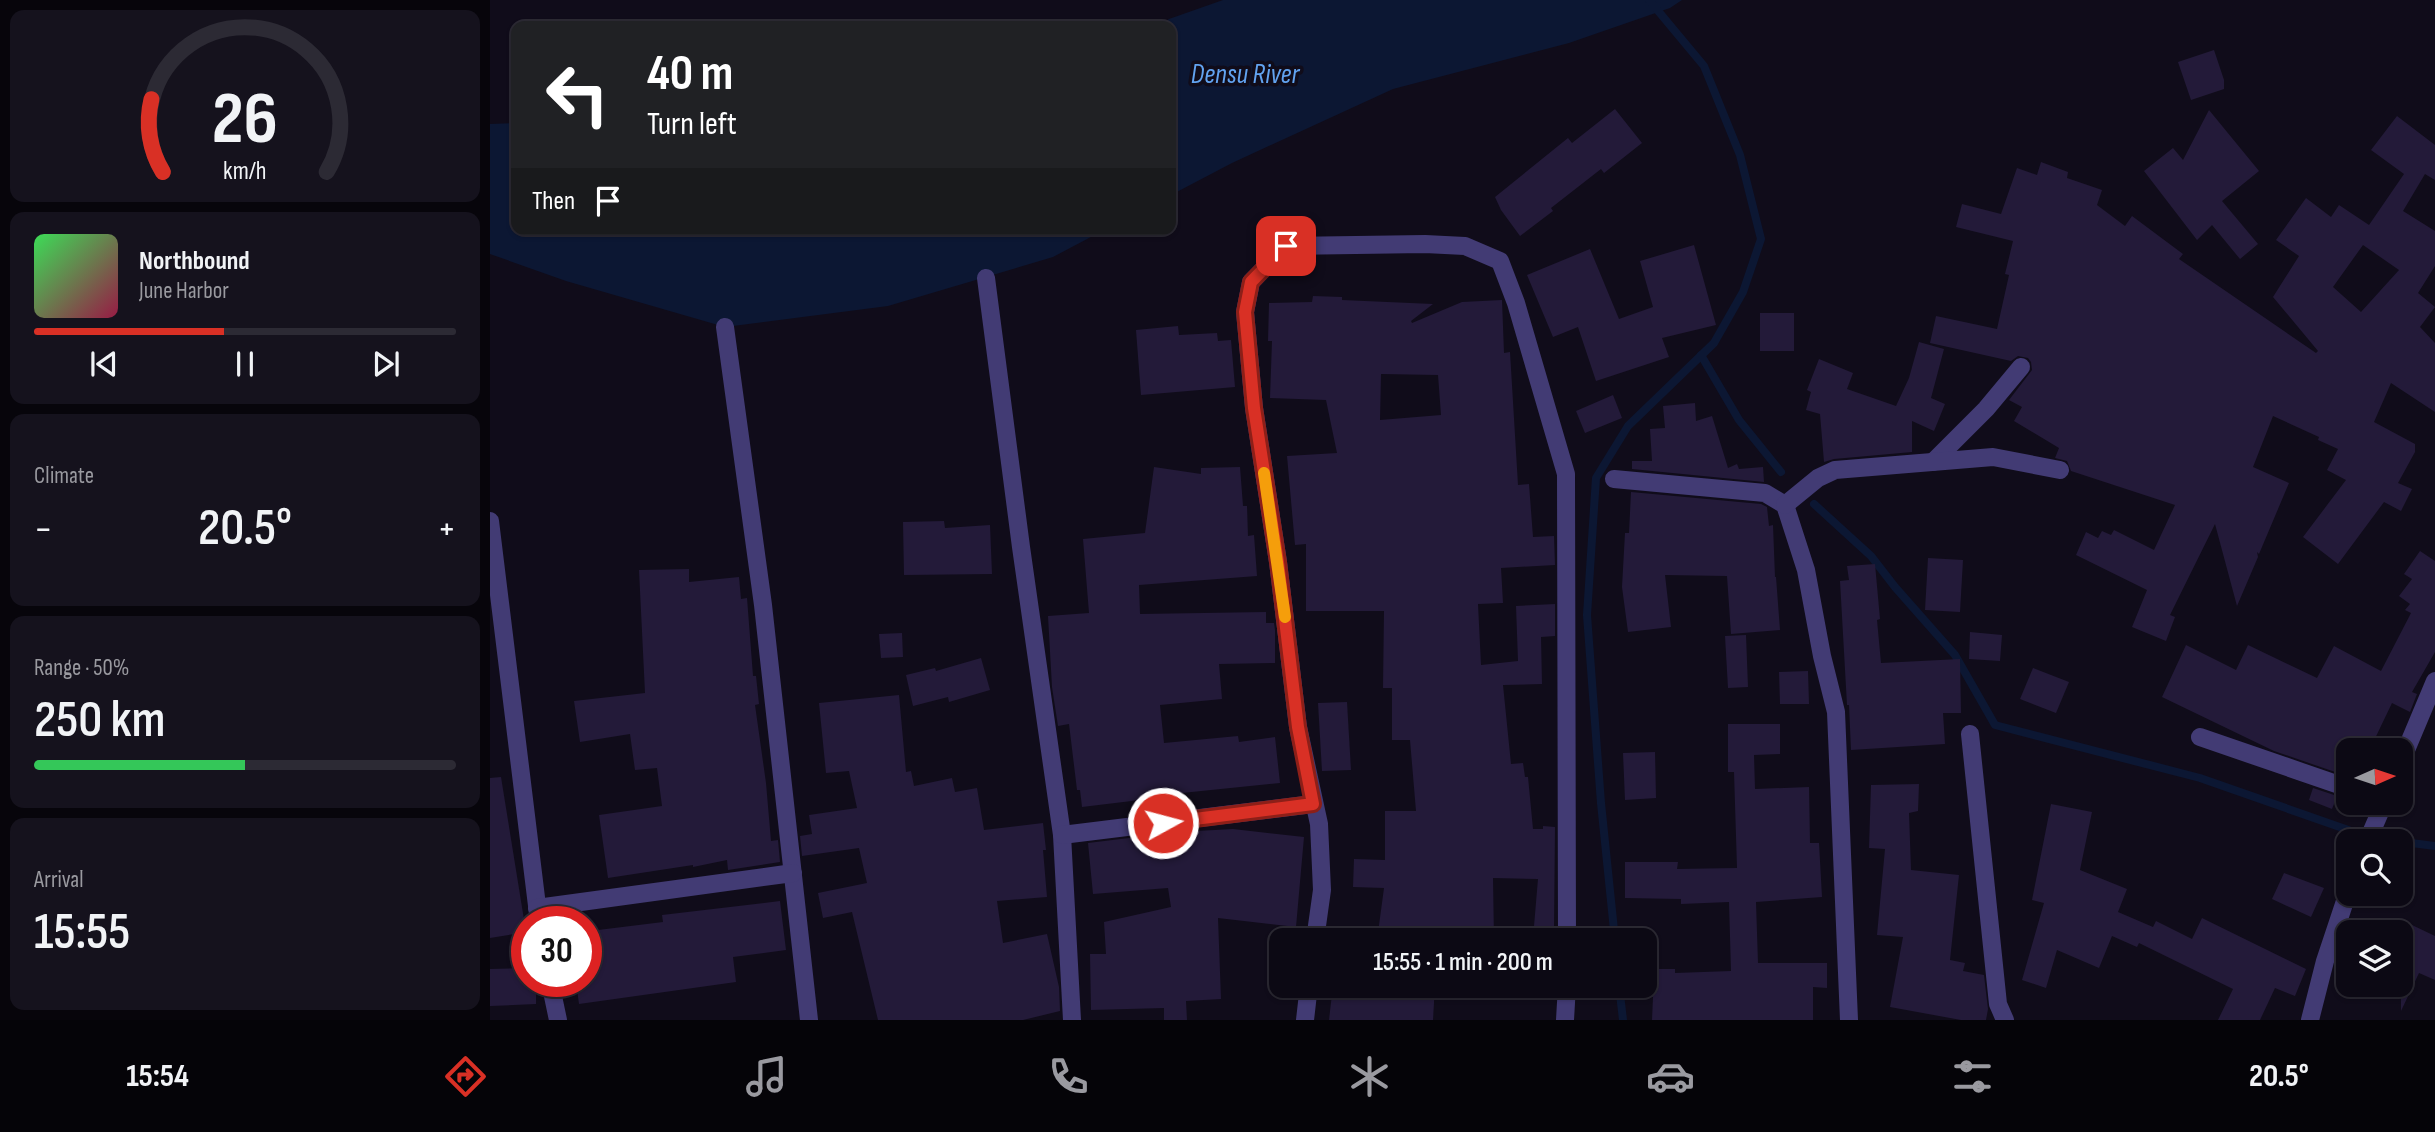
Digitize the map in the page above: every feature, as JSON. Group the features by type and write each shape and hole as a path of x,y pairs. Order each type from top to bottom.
{"street":[{"path":"1317,928 1322,890 1321,849 1298,727 1278,562 1252,396 1245,312 1251,282 1286,246 1425,244 1465,246 1500,261 1516,303 1566,474 1567,928"},
{"path":"986,278 1062,835 1073,1020"},
{"path":"725,327 763,605 809,1020"},
{"path":"1933,462 1986,409 2021,367"},
{"path":"1785,505 1818,478 1835,470 1993,457 2060,470"},
{"path":"1614,479 1765,493 1785,505 1807,570 1822,656 1836,712 1849,1020"},
{"path":"490,520 537,906"},
{"path":"2411,738 2435,681"},
{"path":"1970,734 1998,1004 2005,1020"},
{"path":"2200,737 2336,784"},
{"path":"1062,835 1313,804"},
{"path":"593,906 793,873"},
{"path":"2309,1020 2343,906"},
{"path":"553,997 558,1020"},
{"path":"1305,1020 1308,998"},
{"path":"1565,1020 1566,998"}],"water":[{"name":"Densu River","path":"1223,0 1682,0 1670,8 1569,43 1393,89 1232,163 1176,192 1176,21 1166,21"},
{"path":"511,123 511,235 1095,235 1053,257 888,306 725,327 566,281 490,254 490,124"}],"building":[{"path":"2214,50 2224,80 2224,89 2191,100 2178,62"},
{"path":"1615,109 1642,143 1604,173 1601,169 1520,236 1495,197 1568,138 1572,143"},
{"path":"2209,110 2259,171 2222,201 2258,244 2240,259 2212,225 2197,240 2144,171 2173,148 2183,160"},
{"path":"2397,116 2435,145 2435,180 2425,174 2403,211 2435,231 2435,266 2418,293 2435,307 2420,327 2435,343 2435,412 2391,383 2374,422 2415,444 2415,452 2398,483 2412,489 2401,511 2384,502 2338,564 2303,537 2346,480 2327,470 2338,449 2273,416 2253,467 2289,483 2259,554 2257,552 2258,557 2237,606 2215,524 2170,615 2175,617 2166,641 2132,627 2147,590 2076,555 2086,532 2098,538 2102,531 2111,535 2114,530 2154,550 2175,505 2071,471 2067,461 2055,458 2059,448 2014,421 2022,407 2009,400 2032,370 2028,358 2018,356 2011,361 1930,343 1936,316 1997,329 2009,275 2005,274 2013,241 1956,227 1962,204 2001,214 2017,168 2037,175 2041,162 2068,172 2067,178 2102,190 2097,205 2125,226 2132,216 2183,254 2179,259 2316,353 2318,351 2273,297 2299,256 2276,240 2306,198 2331,217 2339,205 2369,225 2404,174 2371,150","holes":["2363,245 2399,270 2361,312 2333,287"]},
{"path":"1694,245 1716,325 1662,338 1669,357 1596,381 1578,327 1553,337 1527,275 1590,249 1619,319 1653,307 1640,261"},
{"path":"1313,296 1433,304 1411,321 1412,323 1462,302 1502,300 1504,353 1510,352 1518,485 1529,484 1533,537 1554,536 1555,565 1501,568 1503,603 1478,604 1481,665 1518,661 1516,606 1555,604 1555,636 1541,637 1542,684 1503,685 1511,764 1523,763 1525,777 1528,777 1533,829 1555,827 1554,928 1534,926 1538,879 1493,878 1494,928 1379,928 1384,888 1353,887 1354,859 1385,860 1385,811 1416,811 1410,740 1392,740 1392,688 1383,688 1384,611 1306,611 1306,544 1295,545 1287,456 1337,453 1326,400 1270,398 1272,341 1268,341 1269,303 1312,302","holes":["1381,374 1438,375 1441,415 1380,420"]},
{"path":"1760,313 1794,313 1794,351 1760,351"},
{"path":"1178,326 1179,335 1217,333 1218,341 1231,340 1235,387 1141,395 1136,330"},
{"path":"1919,342 1944,349 1931,398 1945,404 1934,431 1912,421 1912,452 1824,462 1820,414 1806,410 1811,392 1807,390 1819,359 1853,373 1847,389 1896,406 1909,378"},
{"path":"1613,395 1622,418 1585,433 1576,411"},
{"path":"1695,403 1696,421 1712,416 1728,468 1737,464 1739,469 1763,467 1764,482 1632,469 1632,461 1652,461 1650,429 1665,428 1663,406"},
{"path":"1154,467 1201,474 1201,468 1240,467 1243,506 1247,506 1248,536 1254,535 1257,576 1139,585 1140,614 1266,612 1266,623 1274,623 1275,630 1275,663 1219,664 1222,699 1160,705 1164,743 1238,736 1239,742 1275,737 1280,783 1082,807 1080,790 1077,790 1069,724 1058,726 1052,687 1048,616 1089,613 1083,539 1145,533"},
{"path":"1631,492 1761,504 1767,507 1769,526 1773,525 1780,630 1731,634 1727,576 1665,575 1671,627 1628,632 1622,587 1625,533 1629,533"},
{"path":"944,521 945,528 990,525 992,574 904,575 903,522"},
{"path":"2420,551 2435,561 2435,652 2412,692 2417,694 2410,712 2392,703 2375,738 2336,738 2336,772 2274,751 2162,697 2186,645 2236,670 2248,645 2317,678 2334,646 2381,671 2411,613 2405,610 2410,604 2399,596 2412,579 2404,574"},
{"path":"1928,558 1963,560 1960,612 1925,610"},
{"path":"1875,564 1881,663 1960,659 1961,713 1943,713 1945,744 1851,750 1840,581 1849,580 1847,566"},
{"path":"689,569 689,582 739,577 741,599 747,598 753,676 756,676 759,704 755,705 771,841 778,840 780,862 728,870 727,860 608,878 599,815 662,806 657,768 635,770 630,734 580,742 574,701 645,693 639,570"},
{"path":"1970,632 2002,635 2000,661 1969,659"},
{"path":"902,633 903,657 881,658 879,634"},
{"path":"1746,635 1748,687 1728,688 1725,636"},
{"path":"981,658 990,690 949,702 948,697 913,706 906,675 935,668 936,671"},
{"path":"2033,668 2069,682 2056,713 2020,699"},
{"path":"1808,671 1809,704 1780,704 1779,672"},
{"path":"899,695 906,772 911,771 914,786 952,778 955,792 977,788 984,830 1043,823 1047,897 997,901 1003,943 1047,934 1059,987 1060,1011 1023,1020 878,1020 852,912 823,918 818,893 867,883 859,848 802,856 800,836 812,834 809,815 857,808 849,771 826,773 819,703"},
{"path":"1347,702 1351,770 1322,771 1318,703"},
{"path":"1728,724 1780,724 1780,754 1754,755 1755,789 1809,787 1810,843 1819,843 1822,897 1756,902 1758,963 1827,963 1827,988 1813,987 1813,1020 1652,1020 1653,998 1657,998 1657,969 1675,969 1675,973 1731,971 1729,902 1681,904 1681,899 1625,898 1625,862 1678,862 1677,869 1737,868 1734,772 1728,772"},
{"path":"1655,752 1656,798 1625,800 1623,753"},
{"path":"501,777 522,906 511,906 511,934 490,938 490,778"},
{"path":"1919,784 1918,811 1909,813 1911,870 1959,875 1950,960 1965,963 1963,971 1984,975 1988,1009 1986,1020 1961,1020 1890,1007 1903,937 1877,935 1885,849 1869,848 1871,785"},
{"path":"2313,788 2336,796 2332,809 2309,800"},
{"path":"2051,804 2092,812 2080,870 2127,889 2118,912 2153,927 2156,921 2192,939 2202,918 2306,969 2295,996 2275,988 2260,1020 2218,1020 2233,989 2139,943 2137,947 2112,936 2099,968 2057,950 2046,988 2022,980 2044,903 2032,900"},
{"path":"1233,829 1304,837 1296,927 1218,918 1221,999 1186,1001 1187,1020 1164,1020 1164,1008 1091,1010 1090,954 1106,954 1104,922 1171,907 1168,888 1093,894 1088,843 1178,832"},
{"path":"2284,873 2324,888 2311,917 2272,899"},
{"path":"780,901 786,950 733,957 736,982 579,1004 578,997 602,997 602,930 663,922 662,915"},
{"path":"2413,925 2435,936 2435,980 2419,973 2413,986"},
{"path":"511,968 511,997 536,997 536,1004 490,1006 490,969"},
{"path":"2401,997 2408,997 2401,1011"},
{"path":"1332,998 1434,998 1433,1020 1329,1020"}],"waterway":[{"path":"1614,928 1587,615 1596,478 1628,426 1714,343 1743,292 1761,239 1740,155 1704,66 1649,0"},
{"path":"1701,355 1739,420 1781,472"},
{"path":"1814,504 1871,556 1955,655 1995,725 2200,778 2345,829"},
{"path":"2413,843 2435,846"},
{"path":"1620,998 1623,1020"}],"slow traffic":[{"path":"1264,473 1285,617"}],"route":[{"path":"1163,823 1313,804 1298,727 1278,562 1254,408 1245,312 1251,282 1286,246"}]}
